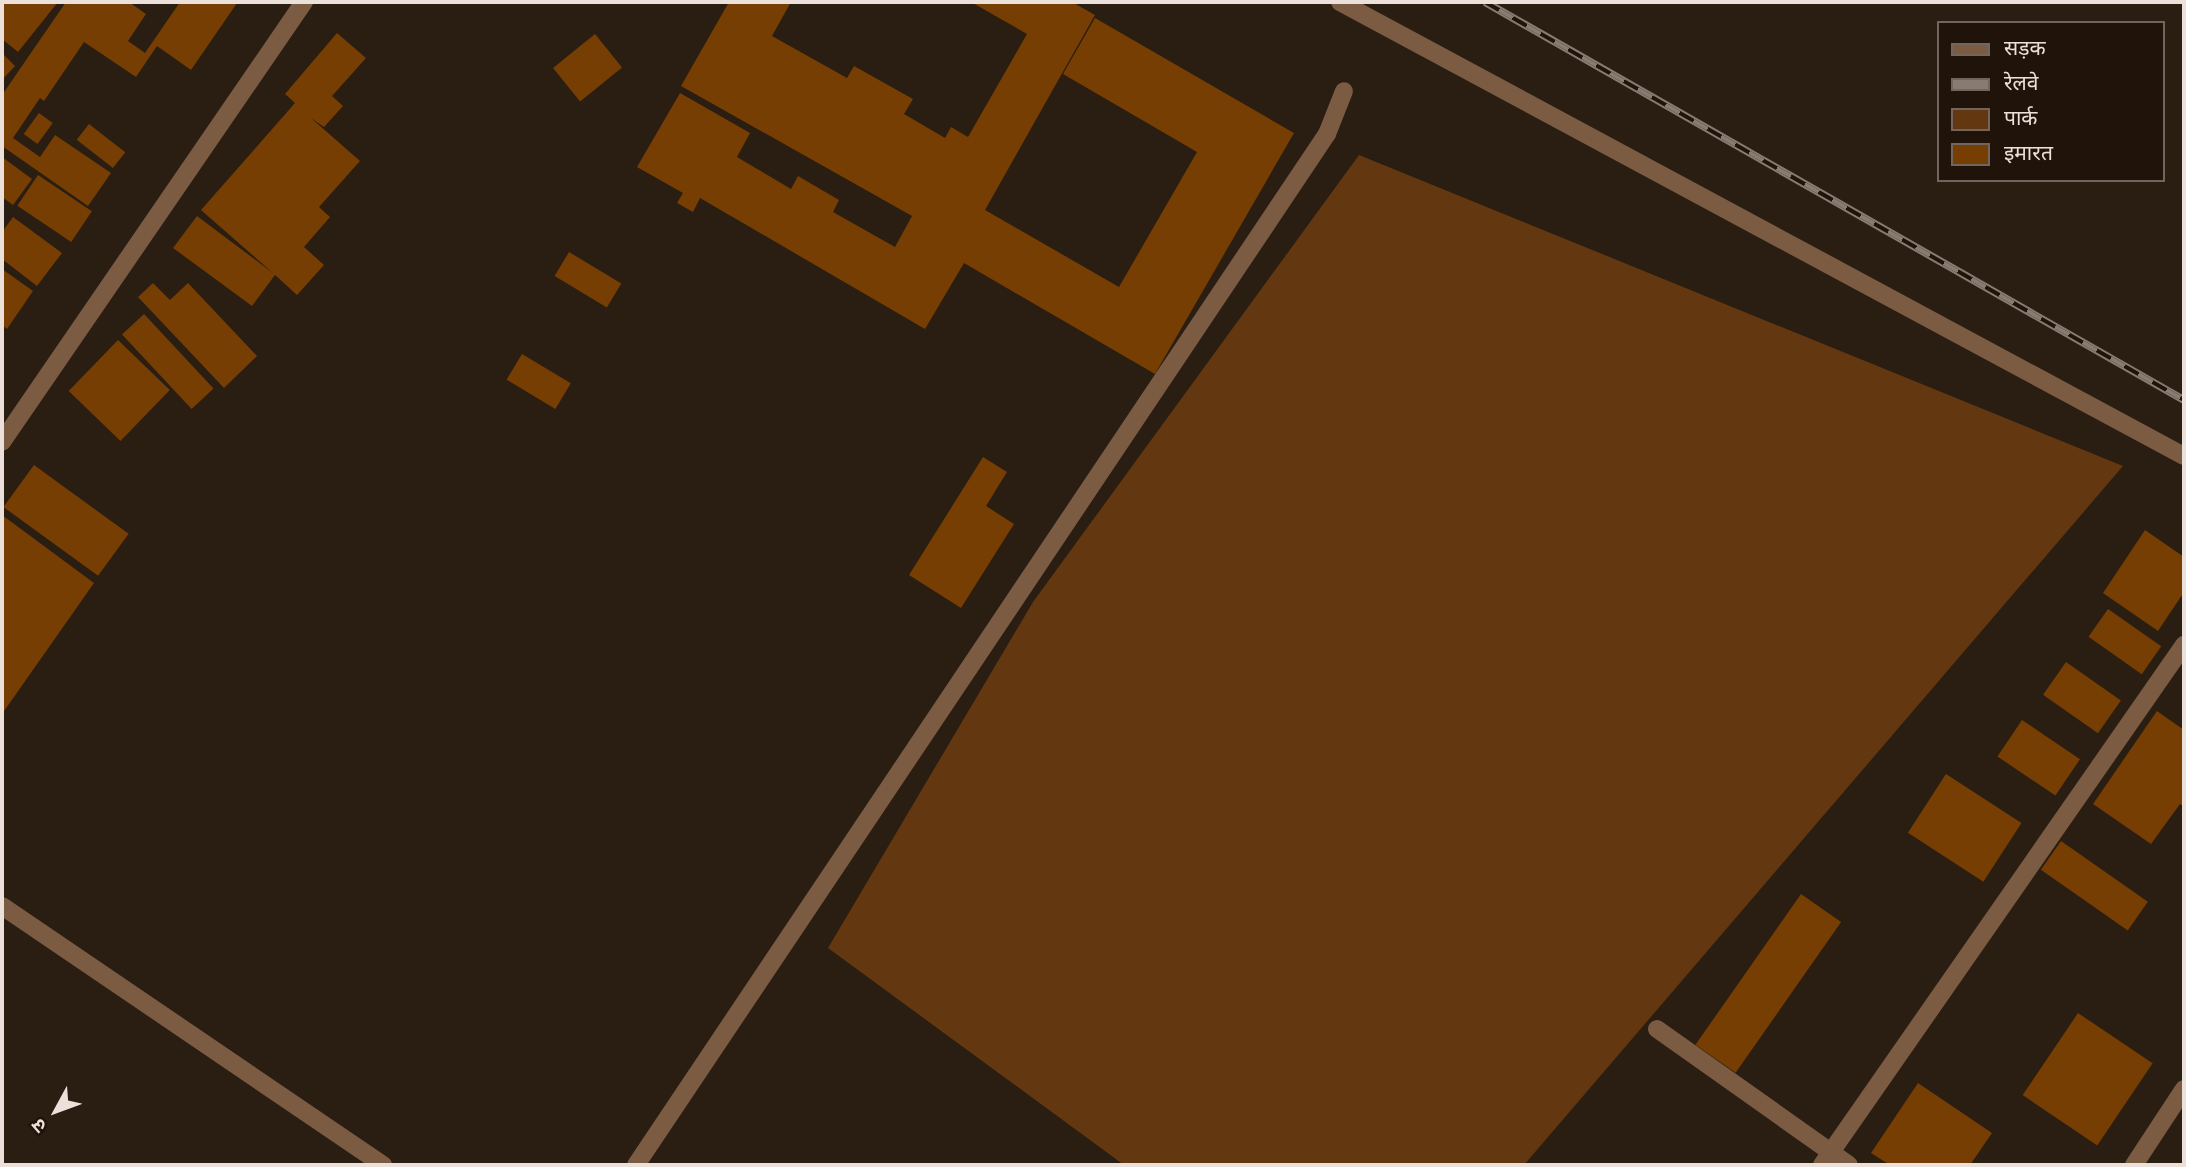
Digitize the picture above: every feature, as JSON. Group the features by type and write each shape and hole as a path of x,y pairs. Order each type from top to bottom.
{"street":[{"path":"2,442 304,2"},
{"path":"1340,2 2184,456"},
{"path":"636,1165 1327,134 1344,91"},
{"path":"1827,1159 2184,645"},
{"path":"2,906 383,1165"},
{"path":"1657,1029 1827,1159 1849,1165"},
{"path":"2134,1165 2184,1089"}],"green space":[{"path":"1359,155 2123,466 1524,1165 1124,1165 828,948 1033,602"}],"building":[{"path":"2,2 58,2 18,52 2,39"},
{"path":"66,2 129,2 146,14 128,41 145,53 180,2 237,3 191,70 157,46 136,77 84,42 44,101 40,98 13,138 40,157 55,135 111,173 88,206 2,146 2,95"},
{"path":"729,2 791,2 772,36 847,78 854,66 913,99 904,114 945,138 951,127 968,137 1027,34 971,2 1072,2 1095,15 985,210 1119,287 1197,152 1063,74 1095,18 1294,133 1155,374 964,263 925,329 700,198 693,212 677,203 683,193 637,167 680,93 750,133 737,157 791,189 798,176 839,200 833,212 895,247 912,216 681,86"},
{"path":"337,33 366,58 332,96 343,106 324,127 311,118 360,161 319,207 330,217 304,247 324,265 297,295 275,275 252,306 173,248 197,216 273,273 201,210 295,103 285,94"},
{"path":"595,34 622,67 580,101 553,68"},
{"path":"2,53 15,66 2,80"},
{"path":"39,113 53,123 37,144 24,134"},
{"path":"89,124 125,152 113,168 77,140"},
{"path":"2,157 32,179 13,205 2,197"},
{"path":"38,175 92,211 71,242 17,206"},
{"path":"13,217 62,253 37,286 2,259 2,232"},
{"path":"569,252 621,283 607,307 555,276"},
{"path":"2,269 33,291 7,329 2,325"},
{"path":"153,283 170,300 188,283 257,356 224,388 138,297"},
{"path":"144,314 214,389 192,409 122,334"},
{"path":"118,340 170,390 120,441 69,391"},
{"path":"522,354 571,383 555,409 507,380"},
{"path":"983,457 1007,472 986,506 1014,524 961,608 909,575"},
{"path":"34,465 129,534 98,576 3,507"},
{"path":"2,515 94,583 2,714"},
{"path":"2145,530 2184,557 2184,592 2158,631 2103,593"},
{"path":"2108,609 2161,646 2142,674 2088,637"},
{"path":"2066,662 2121,700 2098,733 2043,695"},
{"path":"2157,711 2184,730 2184,807 2180,804 2151,844 2093,804"},
{"path":"2022,720 2080,759 2055,796 1997,756"},
{"path":"1946,774 2021,823 1983,882 1908,833"},
{"path":"2061,841 2148,902 2128,930 2041,870"},
{"path":"1801,894 1841,922 1736,1073 1695,1045"},
{"path":"2078,1013 2153,1063 2097,1145 2023,1095"},
{"path":"1918,1083 1992,1133 1970,1165 1890,1165 1871,1153"}],"railway":[{"path":"1485,2 2184,400"}]}
